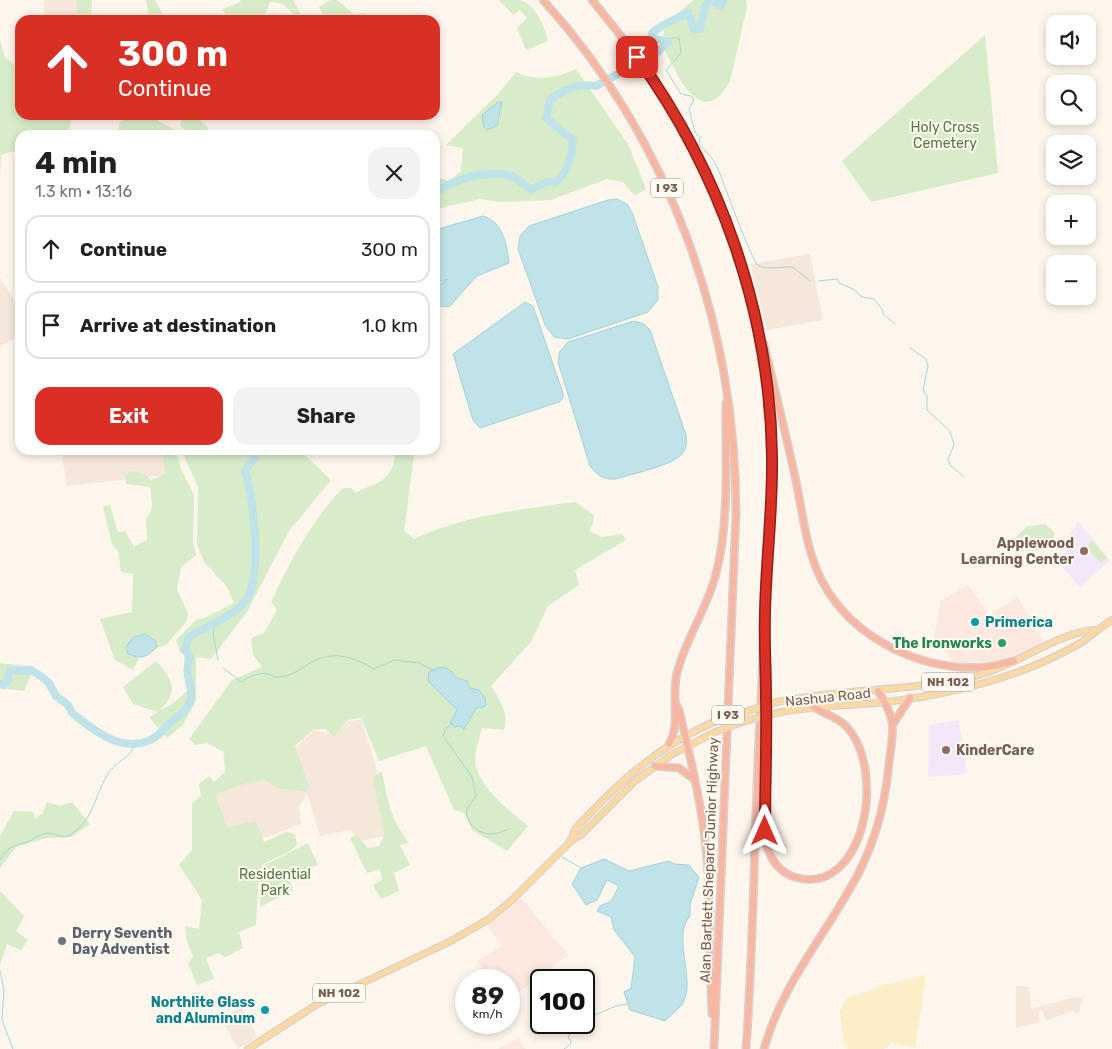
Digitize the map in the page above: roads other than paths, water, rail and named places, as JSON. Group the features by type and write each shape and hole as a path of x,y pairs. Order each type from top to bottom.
{"highway":[{"name":"Alan Bartlett Shepard Junior Highway","path":"543,0 602,74 650,154 682,222 707,296 726,381 734,446 736,520 714,1049"},
{"name":"I 93","path":"592,0 645,68 677,120 713,189 733,238 755,311 767,390 772,453 754,838 751,992 746,1049"},
{"path":"755,311 780,408 813,560 833,598 845,613 879,641 914,658 952,667 970,668 986,667 1014,661"},
{"path":"669,744 675,734 674,710 676,704 677,671 707,602 722,546 726,381"},
{"path":"764,650 766,697 766,840 771,858 780,869 790,876 808,879 828,875 841,865 849,855 864,818 868,788 865,760 855,737 842,722 814,707"},
{"path":"764,1049 772,1023 787,988 849,891 868,853 885,797 893,724 891,713 878,691"},
{"path":"893,724 910,698"},
{"path":"676,704 688,745 708,862 714,1049"},
{"path":"654,766 679,768 695,780"}],"main road":[{"name":"Nashua Road","path":"248,1049 321,1003 477,927 503,907 570,842 582,834 618,796 654,766 688,745 715,732 745,721 777,713 814,707 885,702 910,698 954,690 1017,673 1083,641 1095,630 1112,620"},
{"name":"Nashua Road","path":"570,842 575,829 614,788 669,744 716,721 778,702 955,681 987,673 1078,631 1095,630"}],"water":[{"path":"498,102 502,102 497,126 487,130 484,127 482,115"},
{"path":"617,199 627,204 632,212 658,287 658,300 648,312 568,339 554,337 545,325 518,249 520,236 529,226 608,200"},
{"path":"483,216 490,219 503,235 509,263 477,276 449,307 440,306 440,285 448,279 440,281 440,229"},
{"path":"525,302 533,306 563,393 563,398 559,402 480,428 473,420 453,354"},
{"path":"634,321 644,324 650,330 686,435 686,445 682,454 670,462 616,479 607,479 590,466 558,362 560,351 568,342"},
{"path":"145,634 156,641 156,648 143,657 128,654 126,647 133,637"},
{"path":"445,667 455,677 467,681 470,688 479,690 485,698 486,705 482,708 477,707 464,729 460,726 455,727 450,723 457,710 428,681 429,672"},
{"path":"604,859 629,871 669,861 675,864 689,865 699,877 690,905 690,916 685,924 683,934 687,992 683,1004 665,1021 630,1010 624,992 631,988 635,957 614,930 611,917 597,911 600,906 611,901 619,886 607,880 597,900 586,905 572,884 581,868"}],"waterway":[{"path":"440,189 472,176 492,174 511,176 531,190 546,182 556,182 569,163 573,140 546,118 550,100 577,86 596,86 658,52 668,42 653,38 652,33 663,25 688,13 694,29 700,29 705,6 711,1 721,6 723,0"},
{"path":"668,42 671,38 679,38 681,53 666,70 681,94 691,96 694,100 689,109 695,132 700,137 699,144 717,166 755,260 758,265 766,268 793,267 810,281"},
{"path":"819,281 837,279 839,283 853,289 862,297 874,299 884,315 895,324"},
{"path":"910,348 926,359 928,366 923,390 927,396 927,410 950,431 954,445 948,459 950,465 964,477"},
{"path":"0,684 3,685 8,680 10,671 31,670 49,683 56,696 68,705 72,713 107,738 127,744 138,744 158,735 183,712 190,702 191,688 187,670 190,657 185,650 188,638 234,612 246,600 251,589 254,574 255,536 251,499 245,470 255,458 253,455"},
{"path":"216,622 213,633 218,660"},
{"path":"223,668 242,682 257,674 277,677 286,676 320,658 328,656 344,656 374,669 394,660 419,663 435,671"},
{"path":"453,723 446,728 443,736 472,777 476,796 467,809 470,823 473,827 487,834 507,830"},
{"path":"0,860 12,847 30,841 42,834 51,833 64,837 79,829 90,814 110,771 130,753 136,744"},
{"path":"562,857 581,868"},
{"path":"0,971 4,990 2,1020 13,1049"},
{"path":"595,1014 616,1006 628,1004"},
{"path":"564,1049 570,1045 571,1041 568,1037 570,1034"}],"place":[{"name":"Applewood Learning Center","path":"1084,551"},
{"name":"Primerica","path":"975,622"},
{"name":"The Ironworks","path":"1002,643"},
{"name":"KinderCare","path":"946,750"},
{"name":"Derry Seventh Day Adventist","path":"62,941"},
{"name":"Northlite Glass and Aluminum","path":"265,1010"}],"park label":[{"name":"Holy Cross Cemetery","path":"945,136"},
{"name":"Residential Park","path":"275,882"}]}
